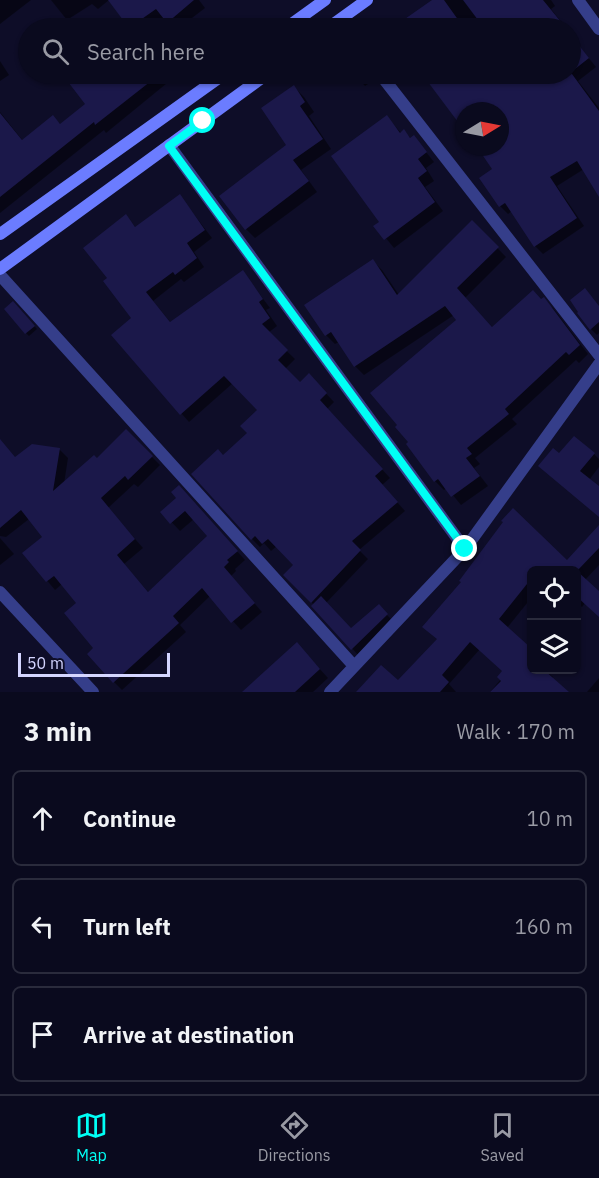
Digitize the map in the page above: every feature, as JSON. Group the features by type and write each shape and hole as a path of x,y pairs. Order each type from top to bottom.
{"main road":[{"path":"300,18 325,0"},
{"path":"349,18 367,0"},
{"path":"0,234 210,84"},
{"path":"0,269 253,84"}],"street":[{"path":"578,0 599,29"},
{"path":"388,84 599,355"},
{"path":"169,146 465,549"},
{"path":"0,275 354,666"},
{"path":"330,692 465,549 599,364"},
{"path":"0,592 93,692"}],"building":[{"path":"108,0 194,0 173,18 163,18 156,9 143,18 122,18"},
{"path":"432,0 444,0 457,18 406,18"},
{"path":"463,0 543,0 558,18 476,18"},
{"path":"581,48 589,58 581,64"},
{"path":"70,84 147,84 95,125 94,122 0,197 0,113 22,140 53,115 60,124 85,104"},
{"path":"430,84 579,84 599,111 599,197 577,161 550,177 577,218 534,247 505,203 499,207 479,178 492,169 483,156 509,156 509,102 455,102 455,118"},
{"path":"294,85 305,102 300,106 323,139 293,160 309,181 245,230 219,196 286,145 261,108"},
{"path":"387,115 400,133 404,129 410,138 414,135 427,152 418,159 427,171 418,178 435,202 384,240 373,226 379,222 331,156"},
{"path":"180,194 205,230 187,243 197,258 175,275 173,272 146,292 170,322 243,270 263,299 259,302 270,318 262,324 288,350 278,360 300,382 309,373 327,393 320,400 383,469 375,476 398,502 352,541 361,550 311,603 283,575 293,565 268,539 262,544 255,536 251,540 191,474 218,449 223,455 247,433 240,426 257,410 224,376 180,415 111,335 131,318 103,281 107,278 83,248 126,214 135,227"},
{"path":"472,220 499,247 457,288 492,327 533,290 541,299 544,297 580,345 569,355 566,352 505,409 509,414 467,448 472,454 466,458 480,476 451,497 438,479 434,482 406,444 408,442 395,427 397,425 370,393 456,320 445,306 354,367 331,332 325,336 304,305 373,259 397,295"},
{"path":"585,288 599,306 599,322 590,330 570,300"},
{"path":"13,301 35,326 25,334 4,309"},
{"path":"126,429 153,456 128,480 125,476 101,498 135,539 117,555 148,592 207,536 185,511 170,524 160,512 176,498 171,492 179,485 238,551 227,560 229,562 224,567 255,603 231,623 202,588 173,616 179,623 113,683 87,654 93,648 64,613 76,603 54,576 46,582 22,553 42,537 21,510 0,528 0,439 15,457 32,444 60,448 53,491 94,455 97,458"},
{"path":"574,436 595,453 580,471 599,486 599,517 538,466 553,448 559,453"},
{"path":"513,508 567,560 599,525 599,548 581,567 527,566 527,584 499,619 527,644 527,674 549,674 569,692 490,692 501,681 497,677 502,671 470,642 442,675 449,682 440,692 356,692 381,665 398,680 437,639 422,627 461,582 459,581 503,522 501,521"},
{"path":"581,575 599,591 599,617 581,601"},
{"path":"321,596 351,628 379,604 388,614 351,650 311,606"},
{"path":"297,642 320,669 295,692 242,692"}],"route":[{"path":"203,121 169,146 465,549"}]}
